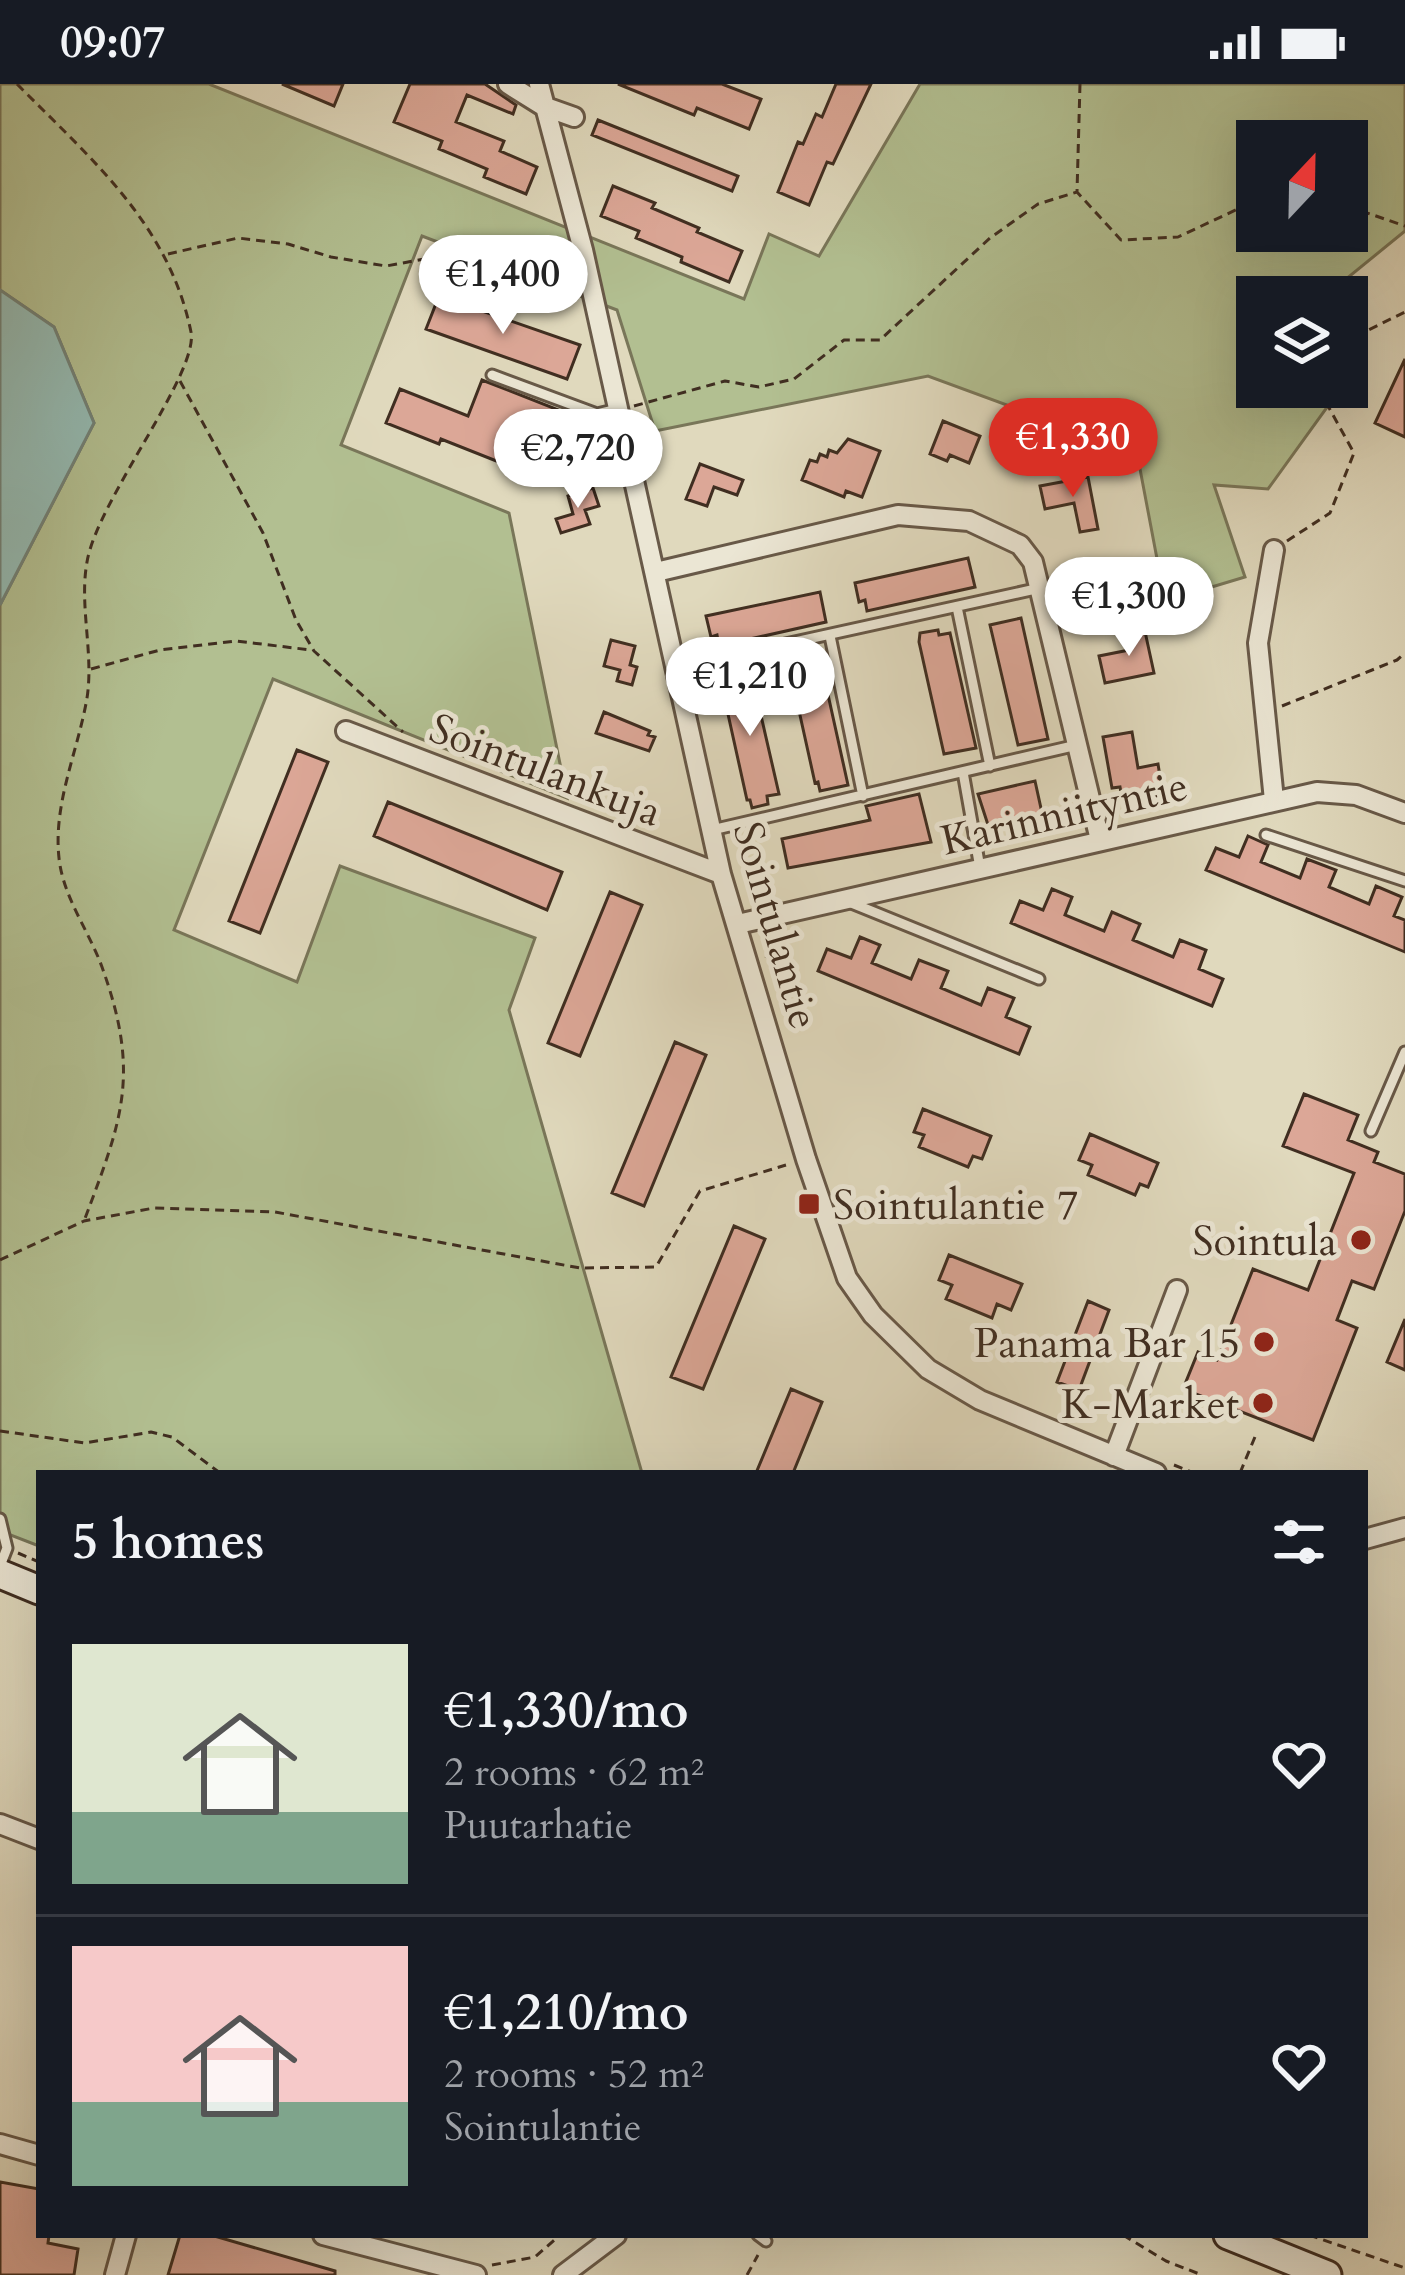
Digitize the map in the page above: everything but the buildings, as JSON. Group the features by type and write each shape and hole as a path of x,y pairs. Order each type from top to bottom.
{"main road":[{"path":"0,1570 36,1588"},
{"path":"1235,2238 1327,2275"}],"street":[{"path":"508,84 574,117"},
{"name":"Sointulantie","path":"539,84 583,250 721,874 806,1159 847,1278 873,1315 928,1369 980,1400 1149,1470"},
{"path":"656,572 898,515 969,521 1007,537 1034,562 1100,840"},
{"path":"1274,550 1258,643 1274,800"},
{"name":"Sointulankuja","path":"346,731 721,874"},
{"name":"Karinniityntie","path":"738,924 1317,792 1356,795 1405,813"},
{"path":"1114,1456 1178,1290"},
{"path":"1368,1538 1405,1528"},
{"path":"0,1824 36,1838"},
{"path":"0,2144 36,2155"},
{"path":"116,2275 125,2238"},
{"path":"337,2238 483,2270"},
{"path":"563,2275 591,2268 614,2238"}],"lane":[{"path":"492,375 597,414 618,409"},
{"path":"676,668 1040,588"},
{"path":"957,607 990,766"},
{"path":"830,635 863,796"},
{"path":"712,830 1078,746"},
{"path":"963,772 980,868"},
{"path":"1266,835 1405,880"},
{"path":"843,900 1039,979"},
{"path":"1371,1131 1405,1052"},
{"path":"0,1520 7,1549 0,1570"}],"path":[{"path":"16,84 118,188 166,255 192,338 179,379 110,498 87,562 87,697 58,816 59,861 122,1034 124,1087 119,1127 84,1221"},
{"path":"1080,84 1077,192 1121,240 1178,237 1236,210"},
{"path":"618,409 725,381 759,387 794,379 844,340 880,340 990,238 1038,204 1077,192"},
{"path":"1368,213 1405,226"},
{"path":"166,255 238,238 386,266 490,248 583,250"},
{"path":"1368,330 1405,312"},
{"path":"179,379 263,533 296,620 314,651 409,738"},
{"path":"1274,550 1330,513 1354,453 1329,408"},
{"path":"89,670 160,650 236,641 314,651"},
{"path":"1264,713 1397,660 1405,652"},
{"path":"765,961 778,934 773,918"},
{"path":"0,1261 84,1221 154,1208 275,1212 580,1268 656,1268 700,1191 806,1159"},
{"path":"0,1431 85,1443 151,1432 172,1437 216,1470"},
{"path":"1241,1470 1257,1432"},
{"path":"1175,1466 1186,1470"},
{"path":"483,2270 535,2257 557,2238"},
{"path":"1129,2238 1202,2275"},
{"path":"1318,2238 1405,2268"}],"green space":[{"path":"0,84 209,84 744,299 769,234 819,256 920,84 1405,84 1405,231 1350,276 1236,276 1236,408 1327,408 1268,489 1214,485 1245,577 1165,601 1137,453 928,376 655,431 617,310 422,236 341,445 509,513 567,798 273,679 174,930 297,982 340,866 535,938 509,1010 641,1470 36,1470 36,1545 0,1531 0,605 94,423 54,327 0,290"}],"water":[{"path":"0,290 54,327 94,423 0,605"}],"place":[{"name":"Sointulantie 7","path":"809,1204"},
{"name":"Sointula","path":"1361,1240"},
{"name":"Panama Bar 15","path":"1264,1342"},
{"name":"K-Market","path":"1263,1403"}]}
